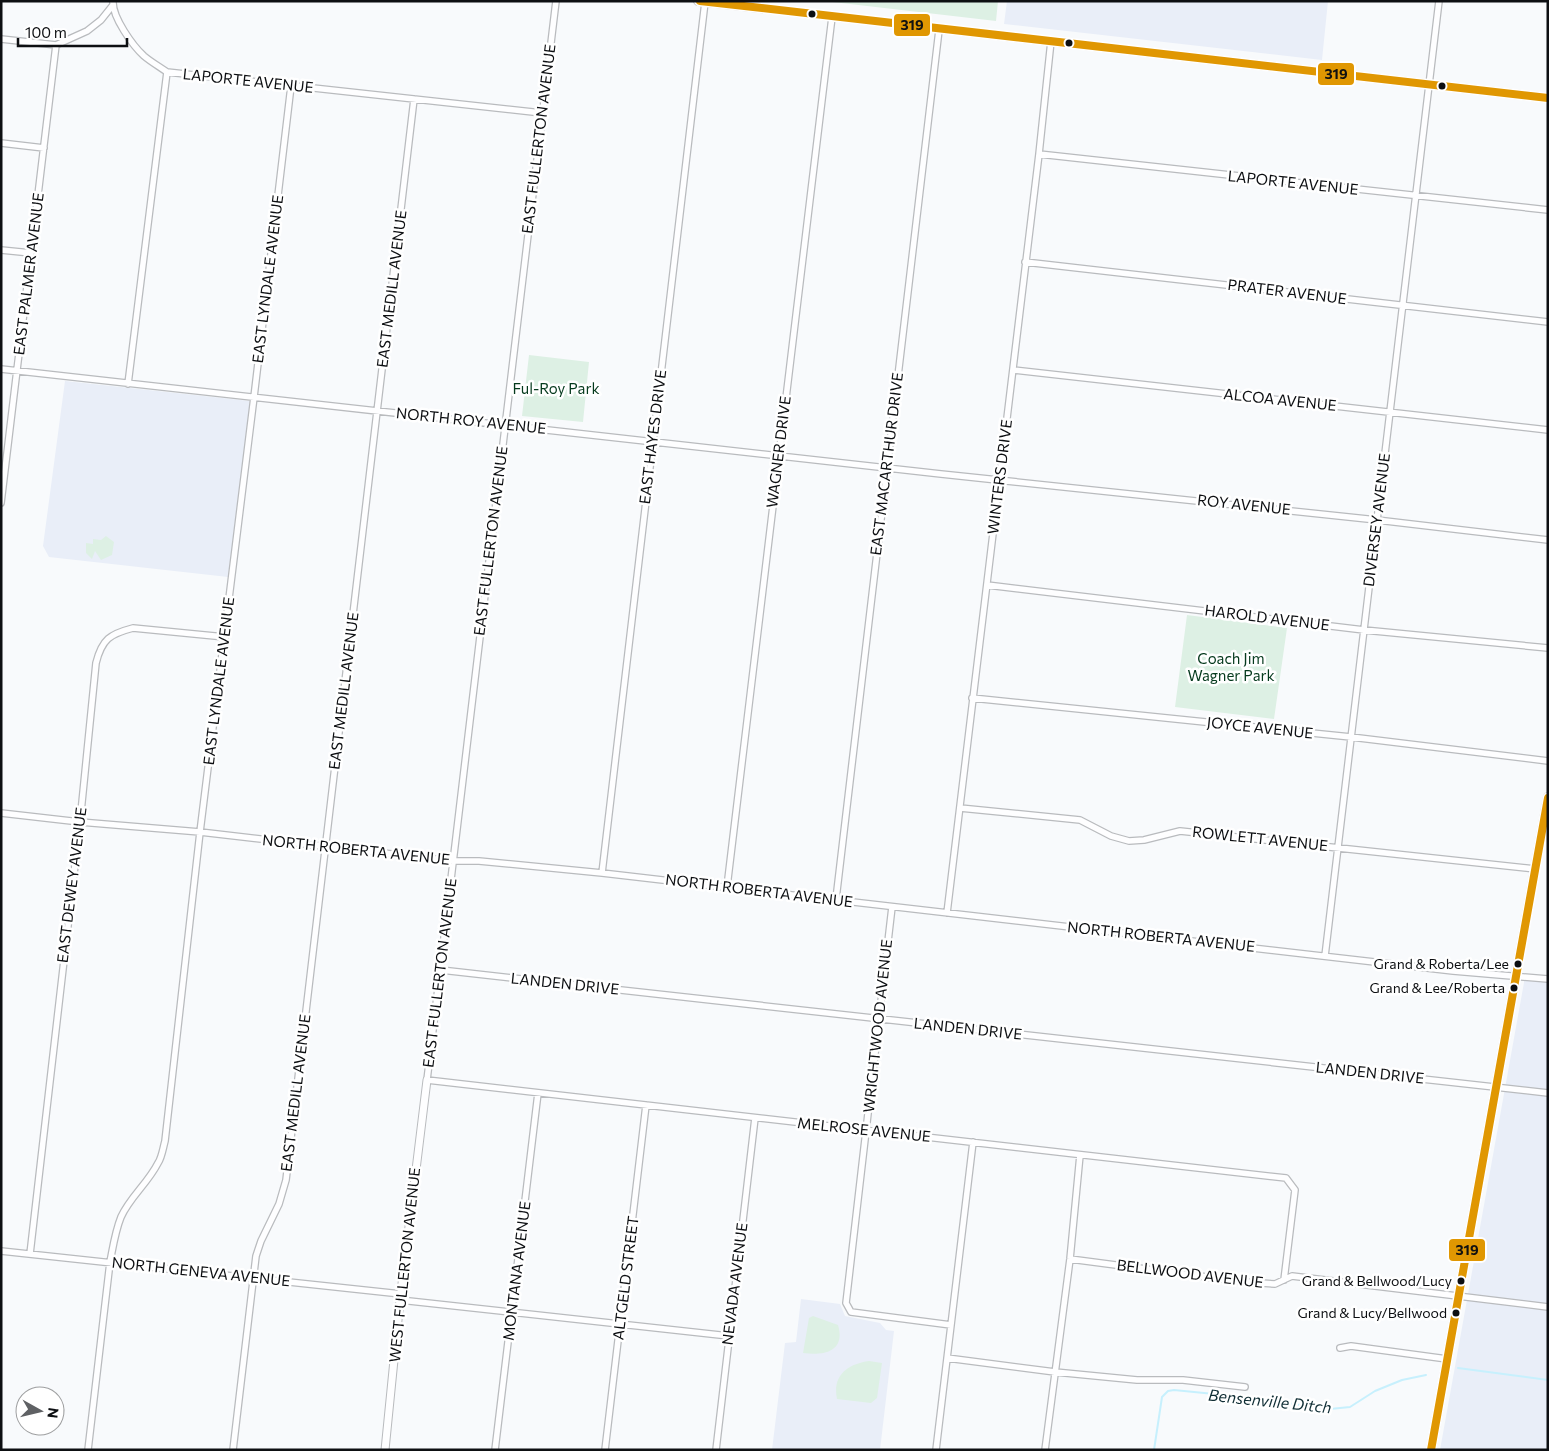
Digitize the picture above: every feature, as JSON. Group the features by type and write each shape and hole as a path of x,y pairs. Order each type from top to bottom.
{"main road":[{"path":"702,2 1548,98"},
{"path":"1431,1450 1548,797"}],"street":[{"name":"EAST FULLERTON AVENUE","path":"427,1080 556,1"},
{"name":"DIVERSEY AVENUE","path":"1325,956 1440,1"},
{"name":"EAST HAYES DRIVE","path":"602,873 702,2"},
{"name":"LAPORTE AVENUE","path":"113,3 120,23 131,40 144,56 167,72 542,113"},
{"name":"LAPORTE AVENUE","path":"56,45 87,31 101,20 113,3"},
{"name":"WAGNER DRIVE","path":"727,887 832,17"},
{"name":"EAST MACARTHUR DRIVE","path":"836,899 939,30"},
{"path":"1,39 56,45"},
{"name":"WINTERS DRIVE","path":"947,913 1051,41"},
{"name":"EAST PALMER AVENUE","path":"1,503 56,45"},
{"path":"128,384 167,72"},
{"name":"EAST LYNDALE AVENUE","path":"88,1450 114,1238 121,1218 129,1204 159,1162 165,1141 200,832 291,86"},
{"name":"EAST MEDILL AVENUE","path":"233,1450 256,1256 260,1241 279,1204 286,1180 414,99"},
{"path":"1,143 44,148"},
{"name":"LAPORTE AVENUE","path":"1039,154 1548,210"},
{"path":"1,250 31,253"},
{"name":"PRATER AVENUE","path":"1025,262 1548,322"},
{"name":"NORTH ROY AVENUE","path":"1,369 254,396 505,426 652,440 941,474"},
{"name":"ALCOA AVENUE","path":"1013,370 1548,430"},
{"name":"ROY AVENUE","path":"941,474 1548,540"},
{"name":"HAROLD AVENUE","path":"987,586 1364,630 1548,648"},
{"name":"EAST DEWEY AVENUE","path":"30,1254 80,822 96,663 99,653 109,637 133,628 225,638"},
{"name":"JOYCE AVENUE","path":"972,698 1351,737 1548,761"},
{"name":"ROWLETT AVENUE","path":"960,808 1080,820 1111,836 1129,841 1144,840 1180,831 1535,869"},
{"name":"NORTH ROBERTA AVENUE","path":"1,813 200,832 453,861 479,861 602,873 1453,971 1548,979"},
{"name":"WRIGHTWOOD AVENUE","path":"892,907 846,1302 851,1312 951,1325"},
{"name":"LANDEN DRIVE","path":"440,970 1548,1093"},
{"name":"MELROSE AVENUE","path":"427,1080 1286,1178 1295,1190 1284,1280"},
{"name":"WEST FULLERTON AVENUE","path":"385,1450 427,1080"},
{"name":"MONTANA AVENUE","path":"495,1450 538,1093"},
{"name":"ALTGELD STREET","path":"606,1450 646,1105"},
{"name":"NEVADA AVENUE","path":"716,1450 755,1118"},
{"path":"936,1450 973,1142"},
{"path":"1046,1450 1070,1260 1080,1155"},
{"name":"NORTH GENEVA AVENUE","path":"1,1251 253,1278 729,1336"},
{"name":"BELLWOOD AVENUE","path":"1070,1260 1245,1282 1275,1284 1292,1276 1548,1307"},
{"path":"1340,1348 1350,1346 1447,1359"},
{"path":"947,1358 1137,1380 1183,1380 1245,1387"}],"shaded area":[{"path":"1007,1 1328,1 1322,60 1004,24"},
{"path":"65,381 250,401 228,577 49,557 43,546"},
{"path":"1525,977 1548,979 1548,1450 1440,1450"},
{"path":"801,1299 840,1304 845,1316 880,1323 886,1330 894,1331 880,1450 772,1450 785,1343 796,1342"}],"green space":[{"path":"824,1 998,1 996,21"},
{"name":"Ful-Roy Park","path":"529,355 589,362 583,422 522,416"},
{"path":"106,536 114,542 112,555 101,560 95,551 92,559 86,553 86,543 93,544 93,539 101,540"},
{"name":"Coach Jim Wagner Park","path":"1187,615 1287,628 1274,719 1175,707"},
{"path":"813,1316 838,1325 839,1341 836,1347 825,1353 803,1353 809,1318"},
{"path":"869,1361 882,1363 877,1398 871,1403 837,1399 837,1383 843,1372 854,1365"}],"waterway":[{"name":"Bensenville Ditch","path":"1458,1368 1548,1380"},
{"name":"Bensenville Ditch","path":"1154,1450 1162,1397 1168,1391 1224,1395 1330,1409 1350,1407 1375,1391 1402,1380 1426,1375"}],"transit line":[{"name":"319","path":"700,1 1548,98"},
{"name":"319","path":"1431,1450 1548,798"}],"place":[{"name":"Grand & Roberta/Lee","path":"1518,964"},
{"name":"Grand & Lee/Roberta","path":"1514,988"},
{"name":"Grand & Bellwood/Lucy","path":"1461,1281"},
{"name":"Grand & Lucy/Bellwood","path":"1456,1313"}]}
